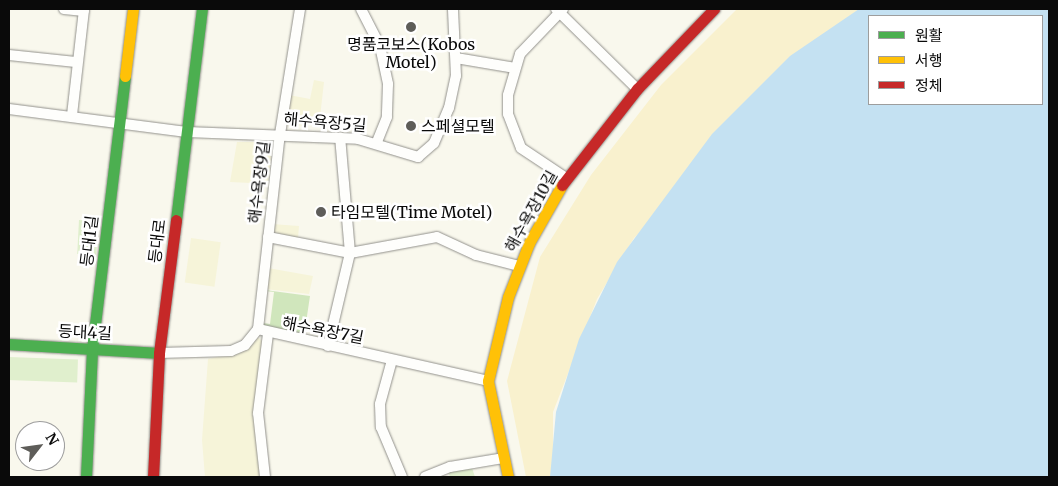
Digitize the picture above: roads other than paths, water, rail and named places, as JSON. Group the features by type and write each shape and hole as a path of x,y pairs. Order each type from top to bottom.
{"street":[{"path":"64,9 84,10 76,62 72,114"},
{"name":"등대1길","path":"86,477 92,349 133,9"},
{"name":"등대로","path":"153,477 159,353 202,9"},
{"name":"해수욕장9길","path":"258,329 280,134 300,9"},
{"path":"361,9 380,46 388,84 387,117 377,142"},
{"name":"해수욕장5길","path":"9,108 72,114 187,132 340,137 377,142 418,157 434,143 449,108 456,58 453,9"},
{"name":"해수욕장10길","path":"508,477 488,381 519,266 566,178 637,89 714,9"},
{"path":"566,178 531,159 513,132 508,95 515,68 535,34 559,10 637,89"},
{"path":"9,56 76,62"},
{"path":"456,58 515,68"},
{"path":"328,346 350,252 340,137"},
{"path":"268,237 350,252 436,237 476,255 519,266"},
{"name":"해수욕장7길","path":"159,353 231,351 245,345 258,329 268,334 488,381"},
{"path":"265,477 258,413 268,334"},
{"name":"등대4길","path":"9,344 159,353"},
{"path":"392,360 380,404 381,427 402,477"},
{"path":"425,477 450,467 504,458"}],"water":[{"path":"859,9 1049,9 1049,477 550,477 556,412 579,339 617,262 712,134 790,56"}],"place":[{"name":"명품코보스(Kobos Motel)","path":"411,27"},
{"name":"스페셜모텔","path":"411,126"},
{"name":"타임모텔(Time Motel)","path":"321,212"}]}
